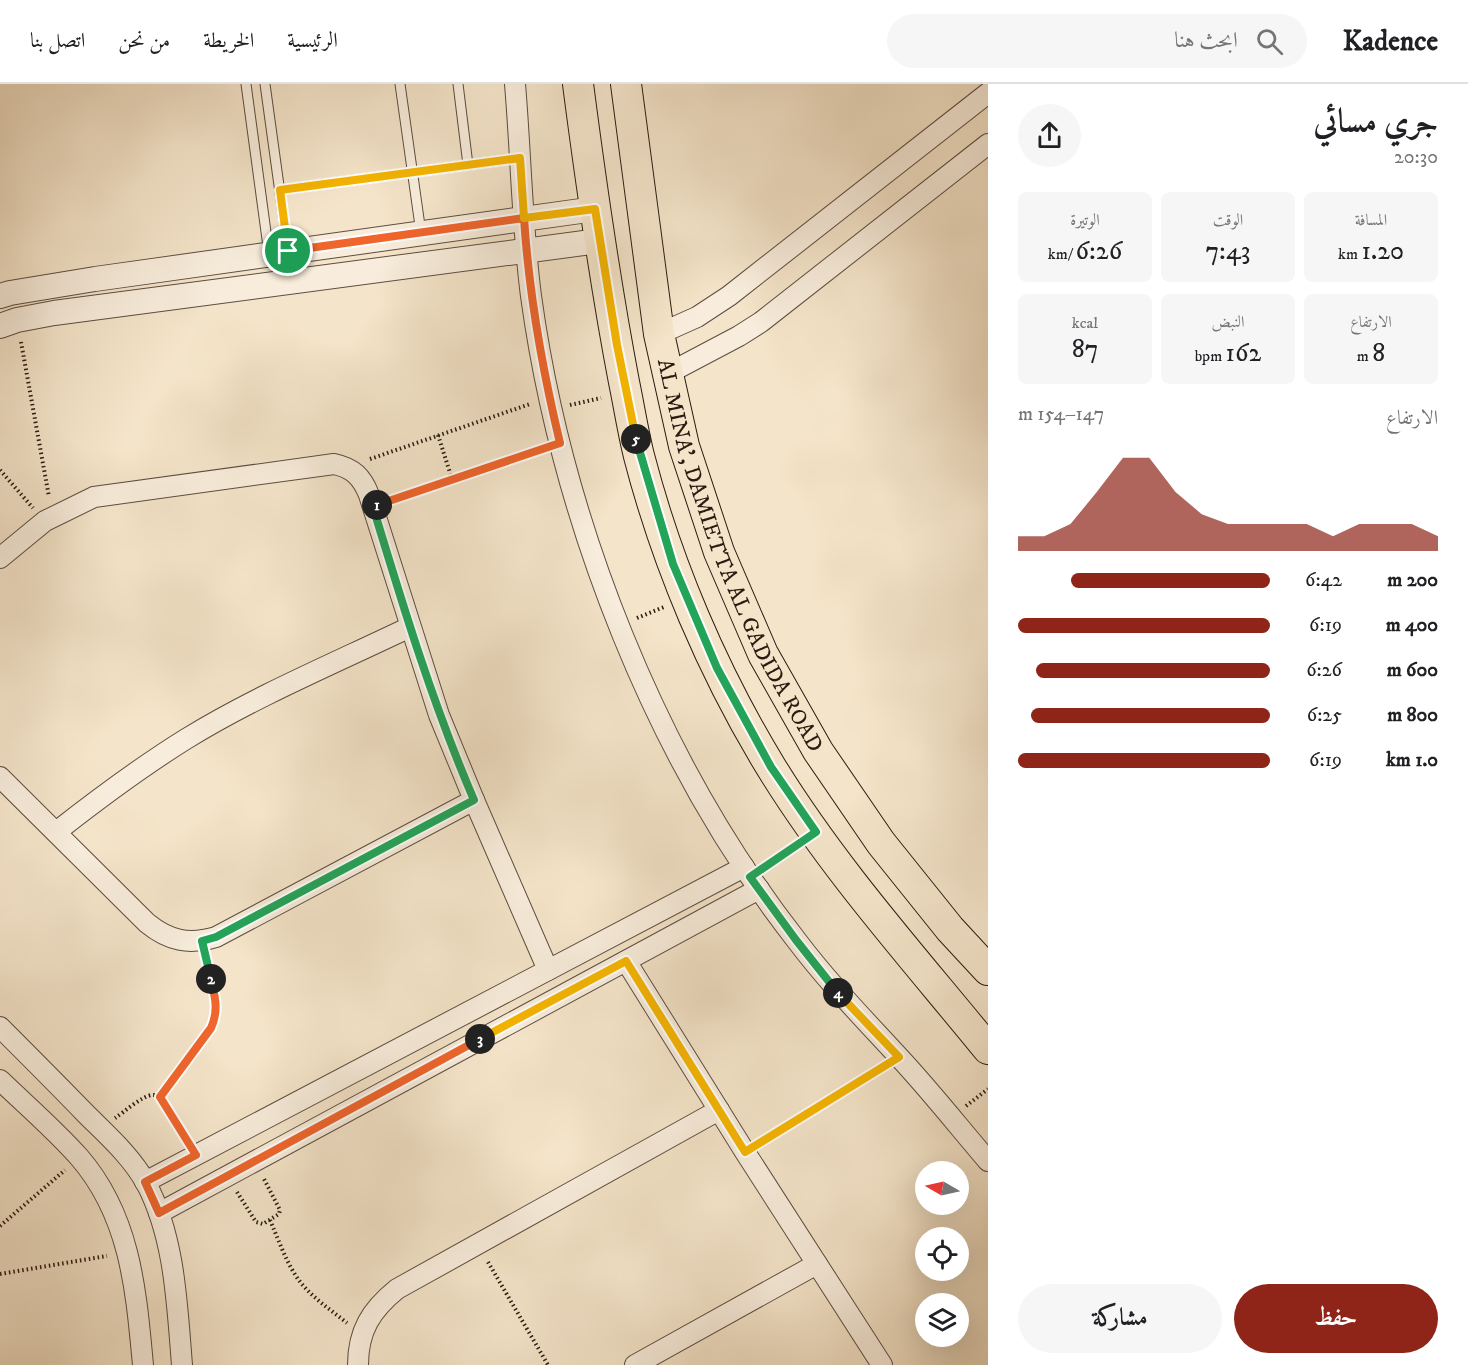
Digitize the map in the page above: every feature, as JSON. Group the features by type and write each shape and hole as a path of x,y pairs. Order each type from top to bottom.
{"main road":[{"name":"AL MINA', DAMIETTA AL GADIDA ROAD","path":"578,84 599,241 639,456 673,564 687,598 717,668 771,767 816,832 903,947 988,1048"},
{"name":"AL MINA', DAMIETTA AL GADIDA ROAD","path":"626,84 659,334 667,374 684,446 720,552 763,654 818,751 880,843 950,929 988,970"}],"street":[{"path":"515,84 526,250 536,328 551,404 560,443 594,557 654,709 691,780 751,878 796,940 843,999 899,1057 988,1161"},
{"path":"659,334 697,317 729,296 988,93"},
{"path":"667,374 761,322 988,144"},
{"path":"0,296 85,280 595,209"},
{"path":"9,323 66,312 599,241"},
{"path":"0,558 24,536 48,519 94,497 321,465 334,464 347,467 357,474 364,483 373,507 439,715 548,970"},
{"path":"56,832 98,800 186,740 232,713 410,627"},
{"path":"0,777 159,933 187,942 216,937 474,800"},
{"path":"159,1213 626,961 751,878"},
{"path":"145,1182 548,970 751,878"},
{"path":"626,961 882,1365"},
{"path":"0,1027 117,1144 145,1182 159,1213 170,1259 177,1297 182,1365"},
{"path":"0,1080 79,1158 108,1202 128,1252 135,1281 143,1365"},
{"path":"358,1365 362,1335 370,1317 381,1302 397,1289 719,1110"},
{"path":"635,1365 817,1264"}],"lane":[{"path":"246,84 278,253"},
{"path":"265,84 280,190 278,253"},
{"path":"399,84 421,232"},
{"path":"458,84 468,165"},
{"path":"280,190 520,158"}],"path":[{"path":"9,323 48,519"},
{"path":"347,467 438,435 551,404 626,392"},
{"path":"438,435 452,479"},
{"path":"373,507 560,443"},
{"path":"0,470 48,519"},
{"path":"620,625 687,598"},
{"path":"751,878 816,832"},
{"path":"160,1097 211,1028 215,1018 217,1007 202,941"},
{"path":"745,1152 899,1057"},
{"path":"951,1118 988,1089"},
{"path":"100,1128 153,1094 160,1097 196,1155"},
{"path":"0,1226 79,1158"},
{"path":"227,1176 256,1222 263,1224 279,1214 280,1207 254,1161"},
{"path":"270,1220 283,1251 300,1282 362,1335"},
{"path":"478,1244 548,1365"},
{"path":"0,1274 128,1252"}],"route":[{"path":"288,251 280,190 520,158 524,218 595,209 617,345 639,456 673,564 717,668 771,767 816,832 750,877 843,999 899,1057 745,1152 626,961 159,1213 145,1182 196,1155 160,1097 211,1028 215,1018 217,1007 202,941 216,937 474,800 439,715 373,507 560,443 549,398 531,296 524,218 288,251"}]}
